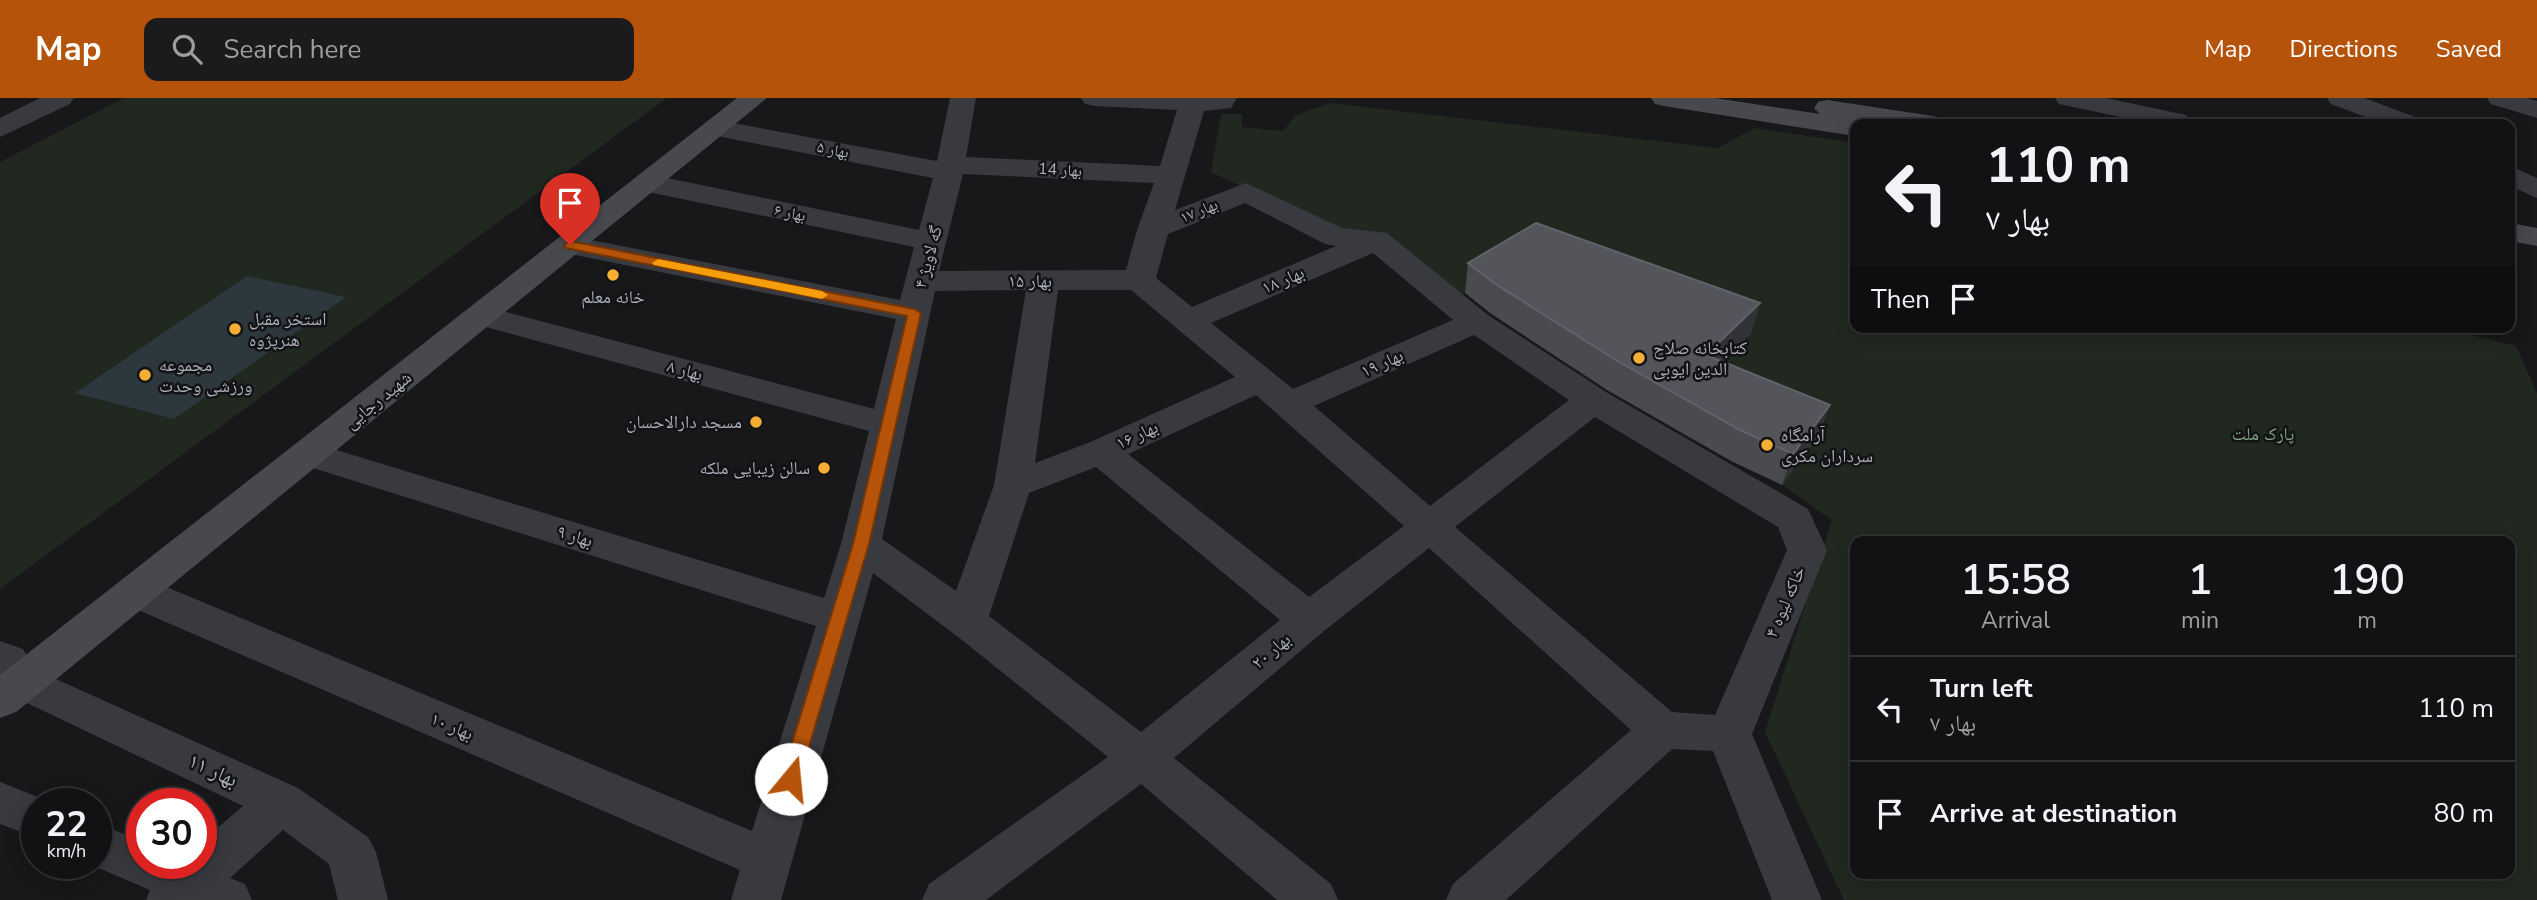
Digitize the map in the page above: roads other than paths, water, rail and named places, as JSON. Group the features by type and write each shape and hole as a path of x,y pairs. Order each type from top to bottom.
{"main road":[{"name":"شهید رجایی","path":"6,673 721,113 754,98"},
{"path":"1664,98 1850,127"},
{"path":"1760,98 1900,119"},
{"path":"1936,119 1948,98"},
{"name":"شهید رجایی","path":"6,673 137,592 648,184 721,113"},
{"path":"2515,219 2537,222"},
{"path":"2515,233 2537,237"}],"street":[{"path":"0,129 61,98"},
{"name":"گه لاویژ ۴","path":"761,879 861,544 887,424 933,242 963,98"},
{"path":"1106,98 1213,101 1171,175 1152,230 1139,280 1289,404 1662,730 1729,734 1797,900"},
{"path":"2068,98 2178,114"},
{"path":"2340,98 2395,119"},
{"path":"2500,98 2537,110"},
{"name":"بهار ۵","path":"721,113 949,168"},
{"name":"بهار 14","path":"949,168 1171,175"},
{"path":"2515,178 2537,189"},
{"name":"بهار ۶","path":"648,184 933,242"},
{"name":"بهار ۱۷","path":"1152,230 1246,192 1336,237 1376,240"},
{"name":"بهار ۱۸","path":"1190,320 1376,240"},
{"name":"خاکه لیوه ۴","path":"1376,240 1475,322 1593,400 1794,519 1807,550 1729,734"},
{"name":"بهار ۱۵","path":"570,245 918,297 1043,282 1139,280"},
{"path":"967,618 1013,485 1043,282"},
{"name":"بهار ۸","path":"483,316 887,424"},
{"name":"بهار ۱۹","path":"1289,404 1475,322"},
{"name":"بهار ۱۶","path":"1013,485 1101,452 1259,380"},
{"name":"بهار ۲۰","path":"957,897 1143,757 1309,620 1593,400"},
{"path":"1101,452 1309,620"},
{"name":"بهار ۹","path":"310,454 840,618"},
{"path":"861,544 967,618 1143,757 1313,900"},
{"name":"بهار ۱۰","path":"137,592 761,879"},
{"name":"بهار ۱۱","path":"6,673 281,802 351,852 363,900"},
{"path":"1471,900 1662,730"},
{"path":"0,802 21,811"},
{"path":"112,852 196,895 281,802"}],"place":[{"name":"خانه معلم","path":"613,275"},
{"name":"استخر مقبل هنرپژوه","path":"235,329"},
{"name":"کتابخانه صلاح الدین ایوبی","path":"1639,358"},
{"name":"مجموعه ورزشی وحدت","path":"145,375"},
{"name":"مسجد دارالاحسان","path":"756,422"},
{"name":"آرامگاه سرداران مکری","path":"1767,445"},
{"name":"سالن زیبایی ملکه","path":"824,468"}],"park label":[{"name":"پارک ملت","path":"2263,434"}]}
